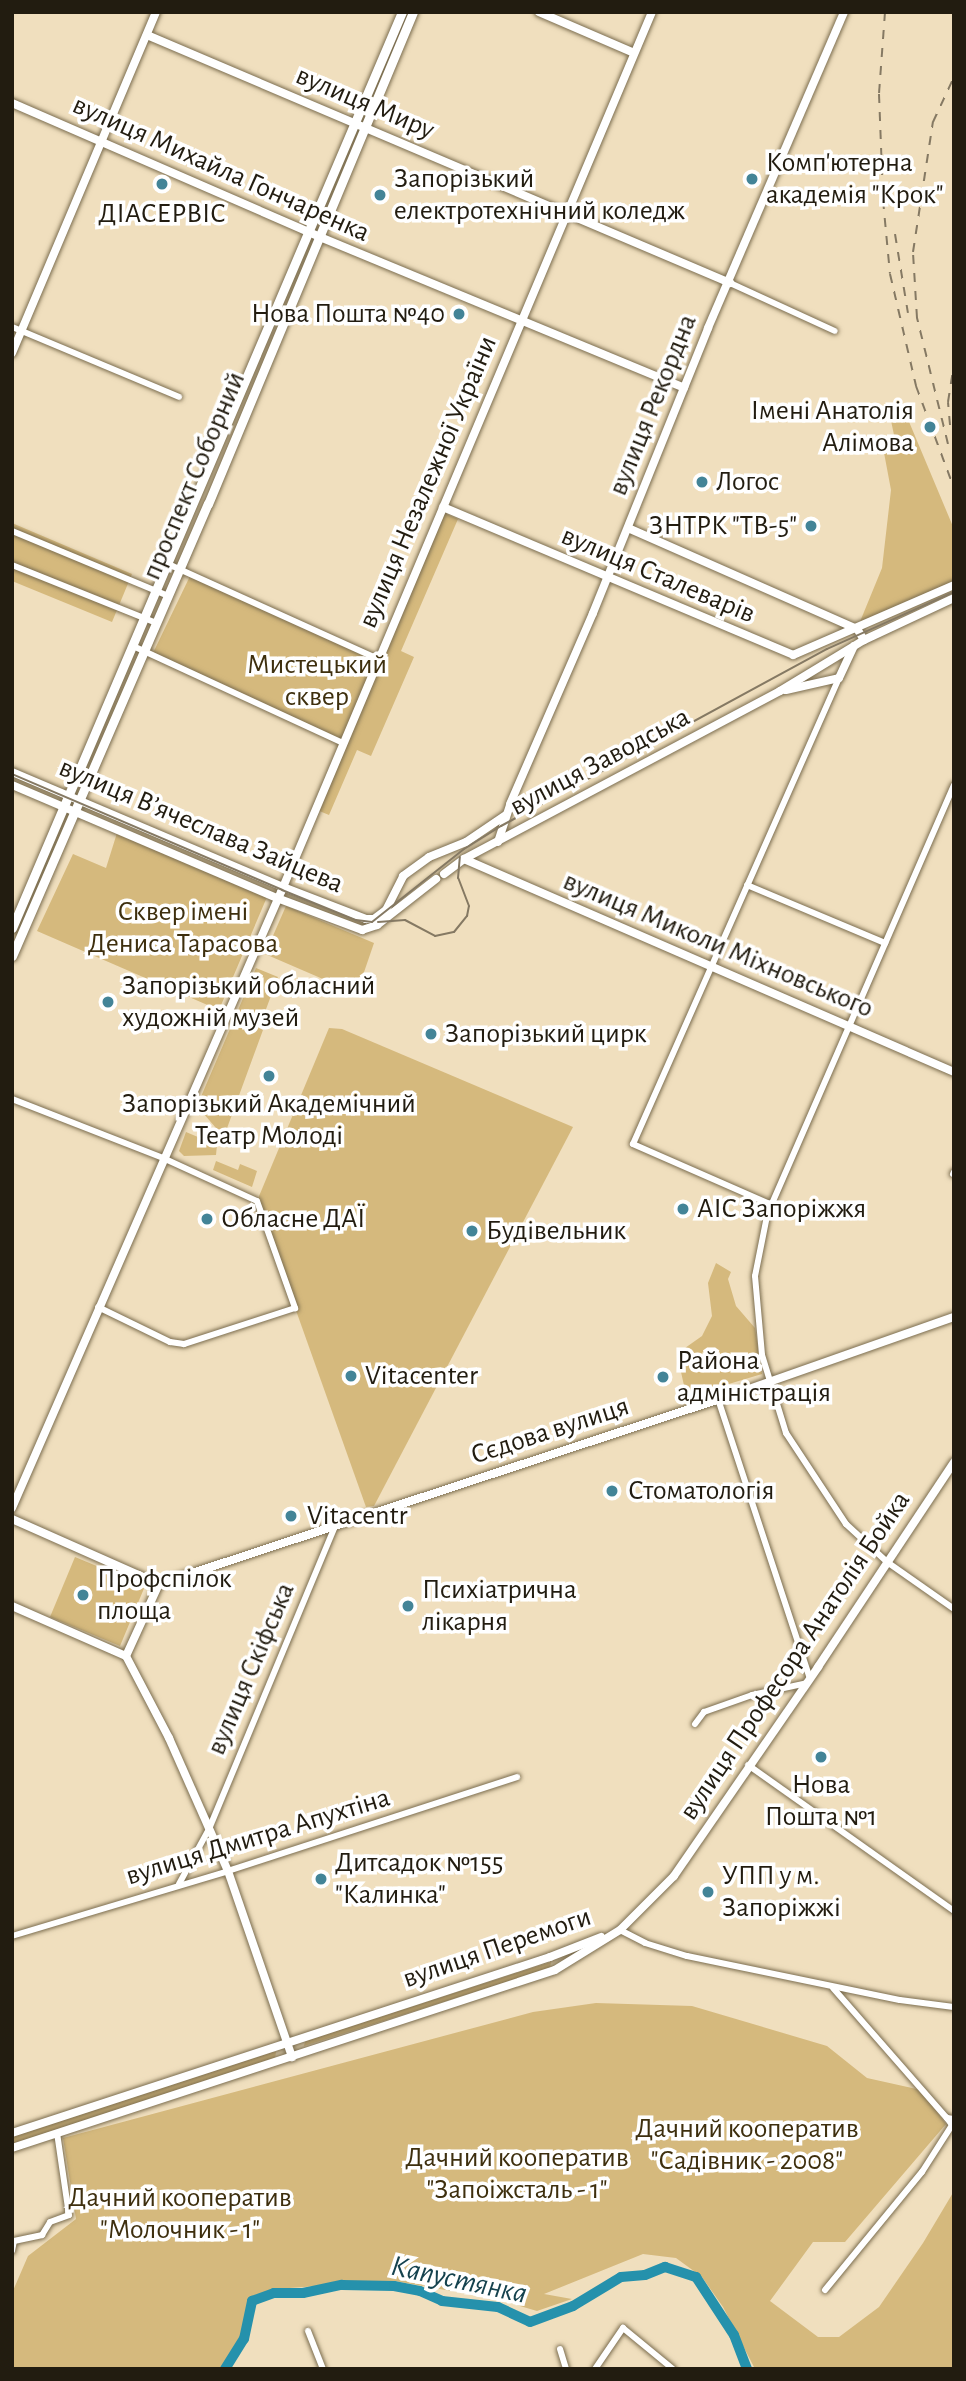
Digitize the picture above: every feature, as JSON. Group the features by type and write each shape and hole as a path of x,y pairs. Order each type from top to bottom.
{"main road":[{"name":"проспект Соборний","path":"12,928 66,807 402,12"},
{"name":"проспект Соборний","path":"12,956 180,569 413,12"}],"street":[{"path":"12,353 156,12"},
{"path":"539,12 635,53"},
{"name":"вулиця Незалежної України","path":"12,1508 97,1307 282,887 652,12"},
{"name":"вулиця Рекордна","path":"498,842 506,815 628,528 684,388 844,12"},
{"name":"вулиця Миру","path":"147,35 730,283 835,331"},
{"name":"вулиця Михайла Гончаренка","path":"12,103 320,237 684,388"},
{"path":"12,327 179,397"},
{"name":"вулиця Сталеварів","path":"443,507 606,579 793,655 857,629"},
{"path":"628,528 857,629 863,640"},
{"path":"12,531 168,596"},
{"path":"168,564 378,659"},
{"path":"12,565 156,623"},
{"path":"857,629 954,584"},
{"name":"вулиця Заводська","path":"444,874 464,859 780,691 863,640 954,598"},
{"path":"133,646 343,743"},
{"path":"772,1205 633,1144 854,646"},
{"name":"вулиця Заводська","path":"780,691 839,678"},
{"name":"вулиця Вʼячеслава Зайцева","path":"12,772 282,887 375,922"},
{"name":"вулиця Вʼячеслава Зайцева","path":"12,785 277,898 362,930 375,922"},
{"path":"954,785 772,1205 755,1276 756,1310 769,1382 786,1433 846,1524 887,1562 954,1609"},
{"path":"375,922 386,910 402,876 429,857 466,842 506,815"},
{"name":"вулиця Миколи Міхновського","path":"464,859 954,1072"},
{"path":"375,922 436,879"},
{"path":"747,885 885,943"},
{"path":"12,1099 163,1158 257,1201 295,1308 184,1344 170,1342 97,1307"},
{"name":"Сєдова вулиця","path":"159,1584 952,1319"},
{"path":"695,1724 704,1712 752,1695 808,1681 718,1399"},
{"name":"вулиця Професора Анатолія Бойка","path":"620,1930 674,1876 954,1462"},
{"path":"12,1519 159,1584 126,1656 12,1606"},
{"name":"вулиця Скіфська","path":"177,1886 209,1829 335,1526"},
{"name":"вулиця Скіфська","path":"126,1656 169,1738 228,1871 292,2057"},
{"path":"748,1765 954,1911"},
{"name":"вулиця Дмитра Апухтіна","path":"12,1936 228,1871 517,1777"},
{"path":"620,1930 645,1943 687,1956 776,1972 832,1987 954,2007"},
{"name":"вулиця Перемоги","path":"12,2133 550,1957 620,1930"},
{"name":"вулиця Перемоги","path":"12,2148 555,1970 620,1930"},
{"path":"825,2290 922,2172 952,2125 950,2118 832,1987"},
{"path":"12,2250 14,2241 43,2235 50,2222 69,2215 57,2133"},
{"path":"595,2369 622,2328 673,2369"},
{"path":"308,2331 323,2369"},
{"path":"560,2349 566,2369"}],"green space":[{"path":"902,405 954,529 954,585 857,629 882,568 891,490 882,442 894,435 889,411"},
{"path":"444,513 458,519 401,651 414,657 371,756 357,750 329,815 317,810"},
{"path":"12,523 132,574 112,622 12,581"},
{"name":"Мистецький сквер","path":"191,574 378,659 343,743 152,655"},
{"name":"Сквер імені Дениса Тарасова","path":"117,833 267,897 219,1010 37,931 73,854 106,868"},
{"path":"286,906 374,943 362,978 346,989 265,954"},
{"path":"256,968 278,977 259,1028 263,1030 226,1131 222,1135 197,1106"},
{"path":"329,1028 342,1029 573,1127 374,1506 366,1507 257,1201"},
{"path":"186,1132 217,1145 216,1155 184,1156 179,1151"},
{"path":"216,1161 238,1170 240,1164 257,1171 252,1187 213,1170"},
{"path":"716,1263 731,1272 728,1279 736,1306 755,1328 762,1374 682,1398 685,1390 681,1372 685,1348 702,1336 712,1316 708,1283"},
{"path":"75,1557 145,1586 120,1646 50,1617"},
{"path":"551,1962 550,1968 304,2046 305,2041"},
{"path":"596,2003 692,2006 827,2046 867,2078 921,2090 946,2124 845,2242 813,2242 770,2301 818,2337 839,2337 879,2307 923,2243 954,2191 954,2369 755,2369 723,2307 702,2277 676,2258 643,2254 544,2294 572,2299 537,2311 496,2299 395,2281 274,2289 250,2297 241,2334 222,2369 12,2369 12,2293 28,2256 76,2219 63,2138 533,2012"},
{"path":"276,2052 275,2059 12,2144 12,2137"}],"waterway":[{"name":"Капустянка","path":"225,2369 244,2339 252,2301 274,2293 303,2293 342,2285 394,2286 420,2291 442,2301 498,2307 530,2322 573,2306 621,2277 645,2275 665,2267 696,2277 734,2335 747,2369"}],"tram line":[{"path":"12,774 282,890 356,920 372,922 464,849 501,826 827,649 954,592"},
{"path":"378,922 405,920 435,936 454,932 467,916 469,906 458,878 460,857"}],"railway":[{"path":"885,12 879,94 883,200 890,274 916,386 954,488"},
{"path":"948,444 917,318 913,252 933,122 954,77"},
{"path":"895,234 908,313"},
{"path":"950,425 948,402 954,365"}],"place":[{"name":"Комп'ютерна академія \"Крок\"","path":"752,179"},
{"name":"ДІАСЕРВІС","path":"162,184"},
{"name":"Запорізький електротехнічний коледж","path":"380,195"},
{"name":"Нова Пошта №40","path":"459,314"},
{"name":"Імені Анатолія Алімова","path":"930,427"},
{"name":"Логос","path":"702,482"},
{"name":"ЗНТРК \"ТВ-5\"","path":"811,526"},
{"name":"Запорізький обласний художній музей","path":"108,1002"},
{"name":"Запорізький цирк","path":"431,1034"},
{"name":"Запорізький Академічний Театр Молоді","path":"269,1076"},
{"name":"АІС Запоріжжя","path":"683,1209"},
{"name":"Обласне ДАЇ","path":"207,1219"},
{"name":"Будівельник","path":"472,1231"},
{"name":"Vitacenter","path":"351,1376"},
{"name":"Района адміністрація","path":"663,1377"},
{"name":"Стоматологія","path":"612,1491"},
{"name":"Vitacentr","path":"291,1516"},
{"name":"Профспілок площа","path":"83,1595"},
{"name":"Психіатрична лікарня","path":"408,1606"},
{"name":"Нова Пошта №1","path":"821,1757"},
{"name":"Дитсадок №155 \"Калинка\"","path":"321,1879"},
{"name":"УПП у м. Запоріжжі","path":"708,1892"}],"park label":[{"name":"Дачний кооператив \"Садівник - 2008\"","path":"747,2145"},
{"name":"Дачний кооператив \"Запоіжсталь - 1\"","path":"517,2174"},
{"name":"Дачний кооператив \"Молочник - 1\"","path":"180,2214"}]}
